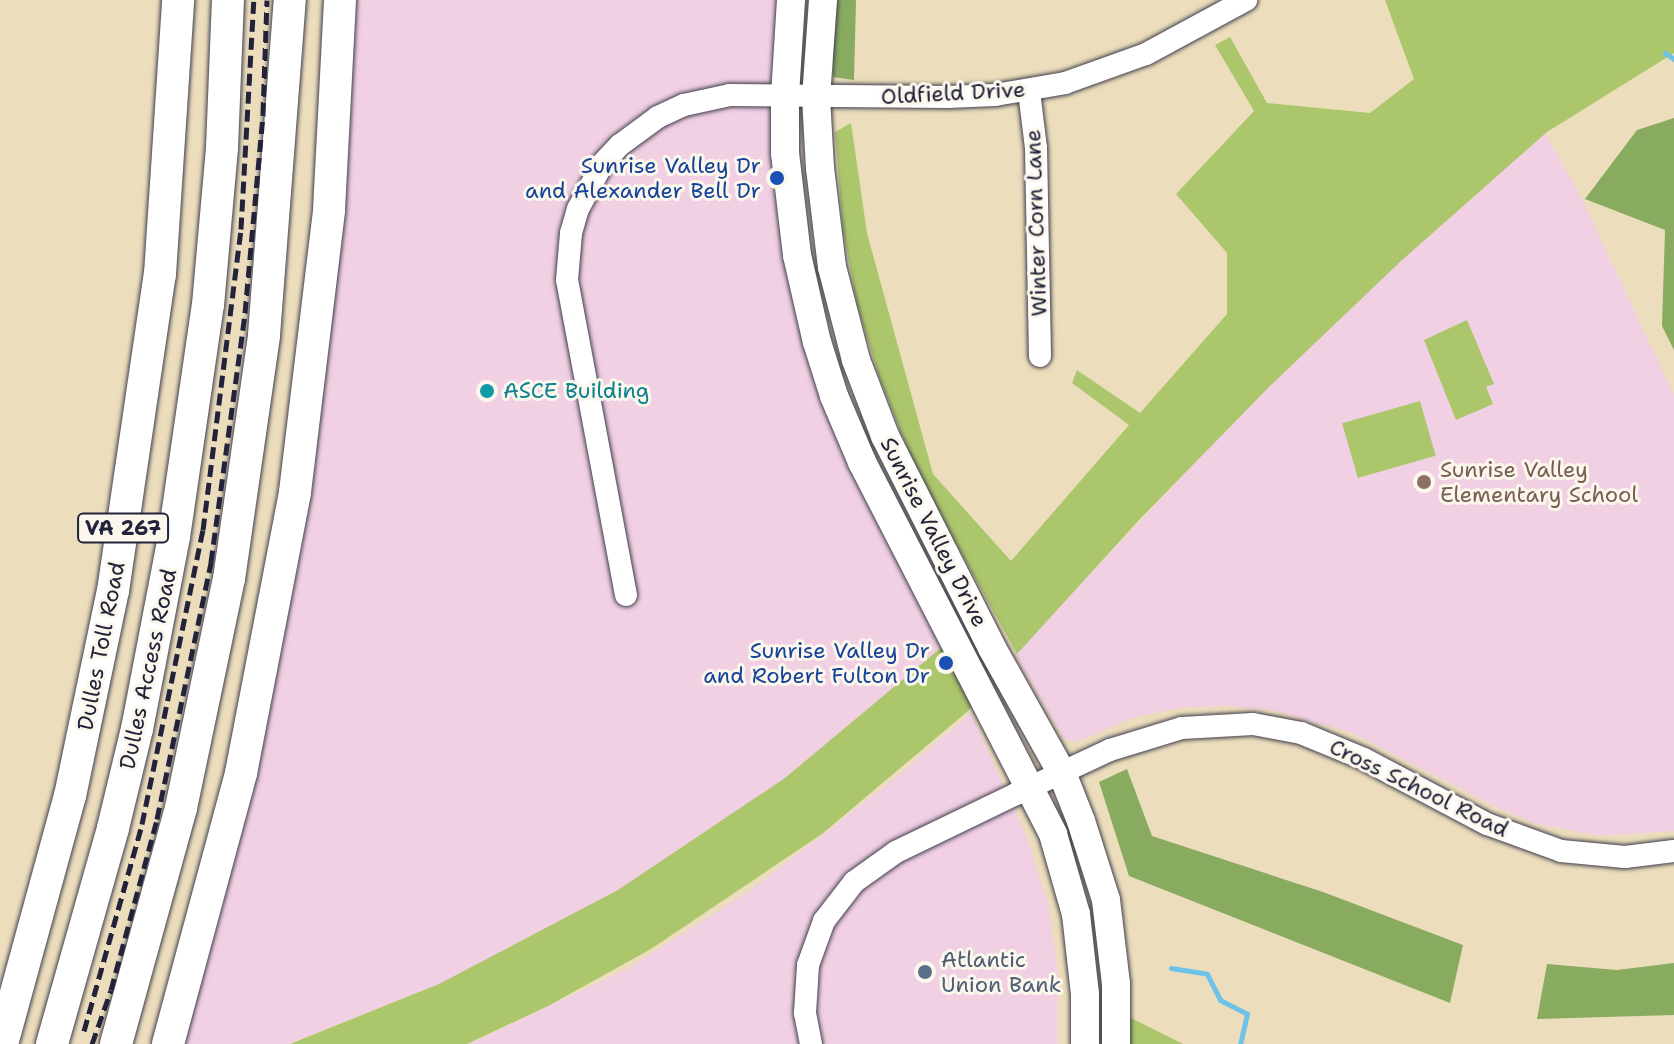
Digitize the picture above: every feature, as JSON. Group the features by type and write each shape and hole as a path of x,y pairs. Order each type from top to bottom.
{"highway":[{"name":"Dulles Toll Road","path":"2,1044 70,796 118,559 160,274 178,0"},
{"name":"Dulles Access Road","path":"52,1044 134,743 174,537 208,305 222,148 228,0"},
{"path":"116,1044 181,808 229,579 264,335 290,0"},
{"path":"168,1044 241,773 295,492 329,210 340,0"}],"main road":[{"name":"Sunrise Valley Drive","path":"791,0 785,153 797,255 834,396 885,508 1053,834 1076,914 1085,994 1085,1044"},
{"name":"Sunrise Valley Drive","path":"823,0 816,97 825,219 856,360 902,471 1062,773 1097,864 1106,900 1116,984 1116,1044"}],"street":[{"name":"Oldfield Drive","path":"626,595 569,300 567,256 574,221 589,186 603,163 629,137 658,117 706,99 948,97 1029,91 1106,71 1146,54 1246,0"},
{"name":"Winter Corn Lane","path":"1029,91 1036,148 1040,356"},
{"name":"Cross School Road","path":"811,1044 805,1013 808,965 815,942 837,901 873,865 1110,750 1182,728 1230,724 1273,726 1339,747 1487,824 1538,844 1588,855 1625,857 1674,851"}],"shaded area":[{"path":"341,0 792,0 788,31 815,336 954,634 887,696 782,781 623,888 449,980 289,1044 167,1044 254,719"},
{"name":"Sunrise Valley Elementary School","path":"1545,132 1581,197 1674,395 1674,831 1600,836 1537,824 1500,809 1352,733 1275,711 1228,706 1181,708 1135,717 1077,742 1064,739 1015,654 1271,382 1405,255"},
{"path":"971,713 1026,835 1049,907 1058,975 1058,1044 469,1044 627,969 748,892 888,784"}],"green space":[{"path":"838,0 856,0 854,80 833,77 833,30"},
{"path":"1385,0 1674,0 1674,53 1547,132 1401,261 1270,386 1139,520 1017,654 917,473 879,376 857,304 843,230 835,132 851,123 867,233 933,474 1011,561 1129,425 1072,383 1077,370 1140,413 1227,314 1227,253 1176,194 1254,111 1215,45 1230,37 1267,103 1370,113 1414,79"},
{"path":"1674,118 1674,350 1662,326 1665,230 1585,199 1637,130"},
{"path":"1467,320 1494,384 1486,387 1493,404 1456,420 1424,340"},
{"path":"1420,401 1436,456 1358,478 1342,423"},
{"path":"943,646 974,703 968,711 822,834 651,949 548,1006 467,1044 290,1044 439,984 618,890 785,778"},
{"path":"1127,769 1152,836 1323,892 1463,945 1450,1003 1129,876 1099,782"},
{"path":"1674,963 1674,1015 1537,1019 1547,964 1617,970"},
{"path":"1123,1014 1183,1044 1123,1044"}],"waterway":[{"path":"1665,53 1674,59"},
{"path":"1171,968 1207,974 1220,1000 1247,1014 1240,1044"}],"railway":[{"path":"84,1031 142,824 203,530 241,229 254,0"},
{"path":"92,1044 111,990 157,819 211,562 245,313 263,114 267,0"}],"place":[{"name":"Sunrise Valley Dr and Alexander Bell Dr","path":"777,178"},
{"name":"ASCE Building","path":"487,391"},
{"name":"Sunrise Valley Elementary School","path":"1424,482"},
{"name":"Sunrise Valley Dr and Robert Fulton Dr","path":"946,663"},
{"name":"Atlantic Union Bank","path":"925,972"}]}
